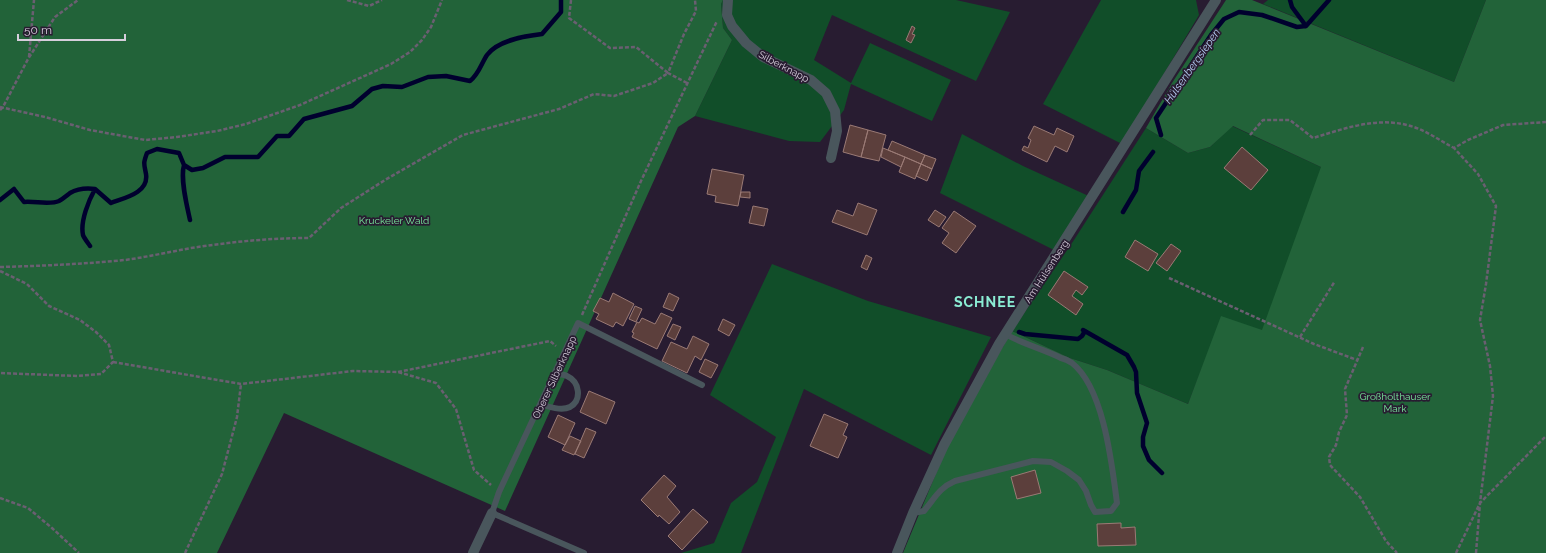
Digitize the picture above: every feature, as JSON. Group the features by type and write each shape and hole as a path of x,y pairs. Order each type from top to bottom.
{"street":[{"name":"Am Hülsenberg","path":"897,553 913,513 944,445 968,398 1005,334 1216,0"},
{"name":"Silberknapp","path":"727,1 727,15 732,26 746,43 763,57 810,80 826,93 835,110 837,131 831,158"},
{"name":"Oberer Silberknapp","path":"473,553 492,512"}],"lane":[{"name":"Oberer Silberknapp","path":"492,512 499,492 578,323 702,386"},
{"path":"913,513 924,511 945,486 955,481 1033,461 1051,462 1079,480 1086,491 1095,512 1111,511 1118,503 1110,454 1101,414 1090,383 1072,363 1050,352 1017,341 1005,334"},
{"path":"541,404 564,408 570,407 578,396 578,388 569,376 555,374"},
{"path":"492,512 584,553"}],"path":[{"path":"28,59 34,0"},
{"path":"0,110 28,59 55,16 78,0"},
{"path":"347,0 369,6 382,0"},
{"path":"2,107 90,130 145,140 209,132 246,124 300,105 391,64 410,52 422,40 431,27 442,0"},
{"path":"571,0 569,18 610,48 636,47 668,73 687,84"},
{"path":"0,267 62,265 126,260 191,248 235,242 274,238 309,238 341,208 384,180 463,134 559,109 594,94 614,96 653,83 668,73 684,34 696,11 696,0"},
{"path":"578,323 641,181 727,1"},
{"path":"1250,135 1263,120 1290,120 1313,138 1357,125 1388,122 1408,125 1428,133 1454,148 1478,174 1496,206 1480,320 1490,366 1493,396 1480,503 1476,553"},
{"path":"1454,148 1468,140 1503,125 1546,122"},
{"path":"0,271 27,284 49,306 80,320 96,332 109,345 113,362"},
{"path":"1169,278 1300,337 1357,360"},
{"path":"1300,337 1335,281"},
{"path":"113,362 241,384 353,371 398,372 550,341 565,352"},
{"path":"1363,347 1345,389 1346,415 1339,432 1336,445 1329,457 1330,465 1360,497 1386,541 1397,553"},
{"path":"0,373 78,376 101,374 113,362"},
{"path":"398,372 436,383 456,409 474,470 499,492"},
{"path":"185,553 222,474 237,417 241,384"},
{"path":"1456,553 1480,503 1546,436"},
{"path":"0,498 28,508 79,553"}],"green space":[{"name":"Kruckeler Wald","path":"0,0 723,0 721,4 723,28 732,40 695,116 678,127 505,511 284,413 217,553 0,553"},
{"path":"723,0 956,0 1010,12 976,81 832,15 814,60 851,83 870,43 951,80 932,121 851,84 844,110 820,142 789,141 695,116 732,40 723,28 721,4"},
{"path":"1101,0 1196,0 1199,15 1122,144 1043,104"},
{"name":"Großholthauser Mark","path":"1226,0 1252,0 1454,82 1486,0 1546,0 1546,553 903,553 952,435 1012,331 1070,358 1107,370 1188,404 1221,316 1262,330 1321,167 1233,126 1210,147 1188,153 1146,128 1172,83"},
{"path":"1268,0 1486,0 1454,82 1263,4"},
{"path":"1232,126 1321,167 1318,459 1209,350 1188,404 1107,370 1070,358 1012,331 1074,240 1146,128 1188,153 1210,147"},
{"path":"962,134 1023,166 1093,198 1058,252 940,193"},
{"path":"772,264 868,301 991,337 931,455 804,389 741,553 681,553 714,543 731,503 757,482 776,437 710,395"}],"building":[{"path":"912,26 915,28 912,34 915,35 911,43 906,40"},
{"path":"850,125 868,130 861,157 843,152"},
{"path":"1034,126 1054,135 1057,128 1074,136 1067,152 1055,146 1047,162 1022,150 1024,146 1028,148 1031,140 1028,138"},
{"path":"868,130 886,135 879,161 861,157"},
{"path":"892,141 925,155 921,164 888,150"},
{"path":"1242,147 1268,170 1251,190 1224,168"},
{"path":"883,148 905,157 901,167 881,157"},
{"path":"925,155 936,159 932,169 921,164"},
{"path":"905,157 921,164 915,179 899,172"},
{"path":"921,164 932,169 927,181 916,176"},
{"path":"712,169 744,175 738,206 715,202 716,196 707,194"},
{"path":"741,192 750,192 750,198 740,197"},
{"path":"858,203 877,210 867,235 832,222 837,210 853,216"},
{"path":"753,206 768,209 764,226 749,223"},
{"path":"935,210 946,217 939,227 928,220"},
{"path":"954,211 976,226 956,253 942,243 949,233 942,228"},
{"path":"1135,240 1158,254 1148,271 1125,257"},
{"path":"1171,244 1181,251 1167,271 1156,263"},
{"path":"866,255 872,258 867,270 861,267"},
{"path":"1064,271 1088,287 1082,295 1076,290 1072,296 1083,304 1076,315 1048,295"},
{"path":"613,293 634,304 623,326 616,322 613,327 596,319 599,314 593,311 600,298 609,302"},
{"path":"669,293 679,298 673,311 663,307"},
{"path":"635,306 642,309 636,322 629,319"},
{"path":"661,313 672,318 657,349 632,337 634,333 632,332 637,322 639,323 642,318 655,324"},
{"path":"723,319 735,325 729,336 718,330"},
{"path":"673,324 681,327 675,340 667,336"},
{"path":"693,336 709,344 701,360 695,356 687,373 662,361 671,342 687,349"},
{"path":"705,359 718,365 711,378 699,372"},
{"path":"589,391 615,402 606,424 580,412"},
{"path":"824,414 848,424 843,435 847,437 838,458 810,446"},
{"path":"558,415 575,423 565,445 548,437"},
{"path":"586,428 596,432 584,458 575,454"},
{"path":"570,436 581,441 574,455 562,450"},
{"path":"1035,470 1041,493 1017,499 1011,477"},
{"path":"664,475 676,486 667,497 680,512 669,524 659,515 658,517 641,500"},
{"path":"693,509 708,522 682,550 668,536"},
{"path":"1121,523 1121,528 1135,527 1136,545 1098,546 1097,524"}],"waterway":[{"path":"0,200 14,189 24,202 47,203 59,201 70,193 82,189 95,189 111,203 129,197 144,186 146,180 144,162 147,153 157,149 179,153 184,165 192,170 203,168 225,157 258,157 277,136 289,136 304,119 352,106 372,89 383,86 402,87 428,77 446,76 470,81 478,72 487,55 498,46 512,40 542,34 561,12 561,0"},
{"path":"1290,0 1292,7 1306,26"},
{"name":"Hülsenbergsiepen","path":"1161,135 1156,118 1211,35 1224,19 1239,12 1262,15 1297,27 1306,26 1329,0"},
{"name":"Hülsenbergsiepen","path":"1123,212 1136,190 1139,171 1153,152"},
{"path":"184,165 183,185 190,220"},
{"path":"90,246 83,235 82,229 84,217 95,189"},
{"name":"Hülsenbergsiepen","path":"1083,330 1127,355 1134,367 1136,372 1137,393 1147,423 1143,437 1143,446 1149,460 1162,473"},
{"path":"1019,332 1025,334 1078,339 1085,331"}],"district":[{"name":"SCHNEE","path":"985,302"}]}
